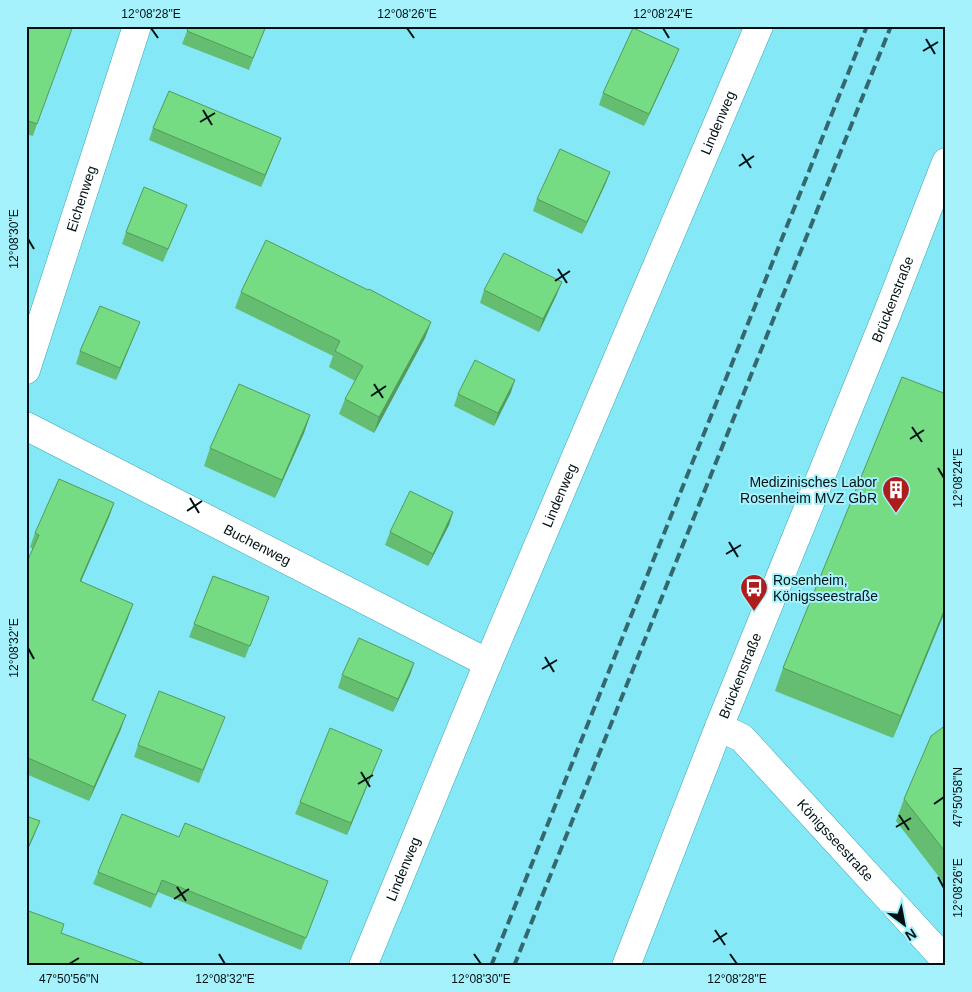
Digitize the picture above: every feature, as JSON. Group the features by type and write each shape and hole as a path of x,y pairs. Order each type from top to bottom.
{"street":[{"name":"Eichenweg","path":"26,370 137,26"},
{"name":"Lindenweg","path":"363,966 488,663 759,26"},
{"name":"Brückenstraße","path":"626,966 719,727 887,314 946,162"},
{"name":"Buchenweg","path":"26,426 488,663"},
{"name":"Königsseestraße","path":"719,727 742,738 946,961"}],"building":[{"path":"26,26 73,26 37,124 26,120"},
{"path":"189,26 266,26 253,58 187,31"},
{"path":"633,28 679,49 649,114 603,93"},
{"path":"169,91 281,138 265,175 153,128"},
{"path":"560,149 610,172 587,222 537,199"},
{"path":"144,187 187,205 168,249 126,232"},
{"path":"266,240 369,289 431,322 379,417 345,399 363,366 335,351 340,341 241,292"},
{"path":"504,253 562,282 543,319 484,290"},
{"path":"100,306 140,322 120,368 80,351"},
{"path":"475,360 515,380 498,413 458,394"},
{"name":"Medizinisches Labor Rosenheim MVZ GbR","path":"902,377 946,394 946,606 901,716 783,668"},
{"path":"239,384 310,415 282,480 210,448"},
{"path":"59,479 114,503 80,581 133,604 92,700 126,715 94,787 26,757 26,564 39,535 35,533"},
{"path":"410,491 453,512 433,554 390,532"},
{"path":"213,576 269,597 250,646 194,624"},
{"path":"359,638 414,663 398,699 342,675"},
{"path":"159,691 225,717 203,770 138,745"},
{"path":"946,725 946,853 904,799 931,736"},
{"path":"330,728 382,750 351,823 300,802"},
{"path":"122,814 179,837 185,823 328,881 306,938 162,880 156,895 98,872"},
{"path":"26,816 40,821 26,852"},
{"path":"26,910 64,924 61,933 151,966 26,966"}],"railway":[{"path":"491,966 867,26"},
{"path":"514,966 891,26"}],"place":[{"name":"Medizinisches Labor Rosenheim MVZ GbR","path":"896,514"},
{"name":"Rosenheim, Königsseestraße","path":"754,612"}]}
